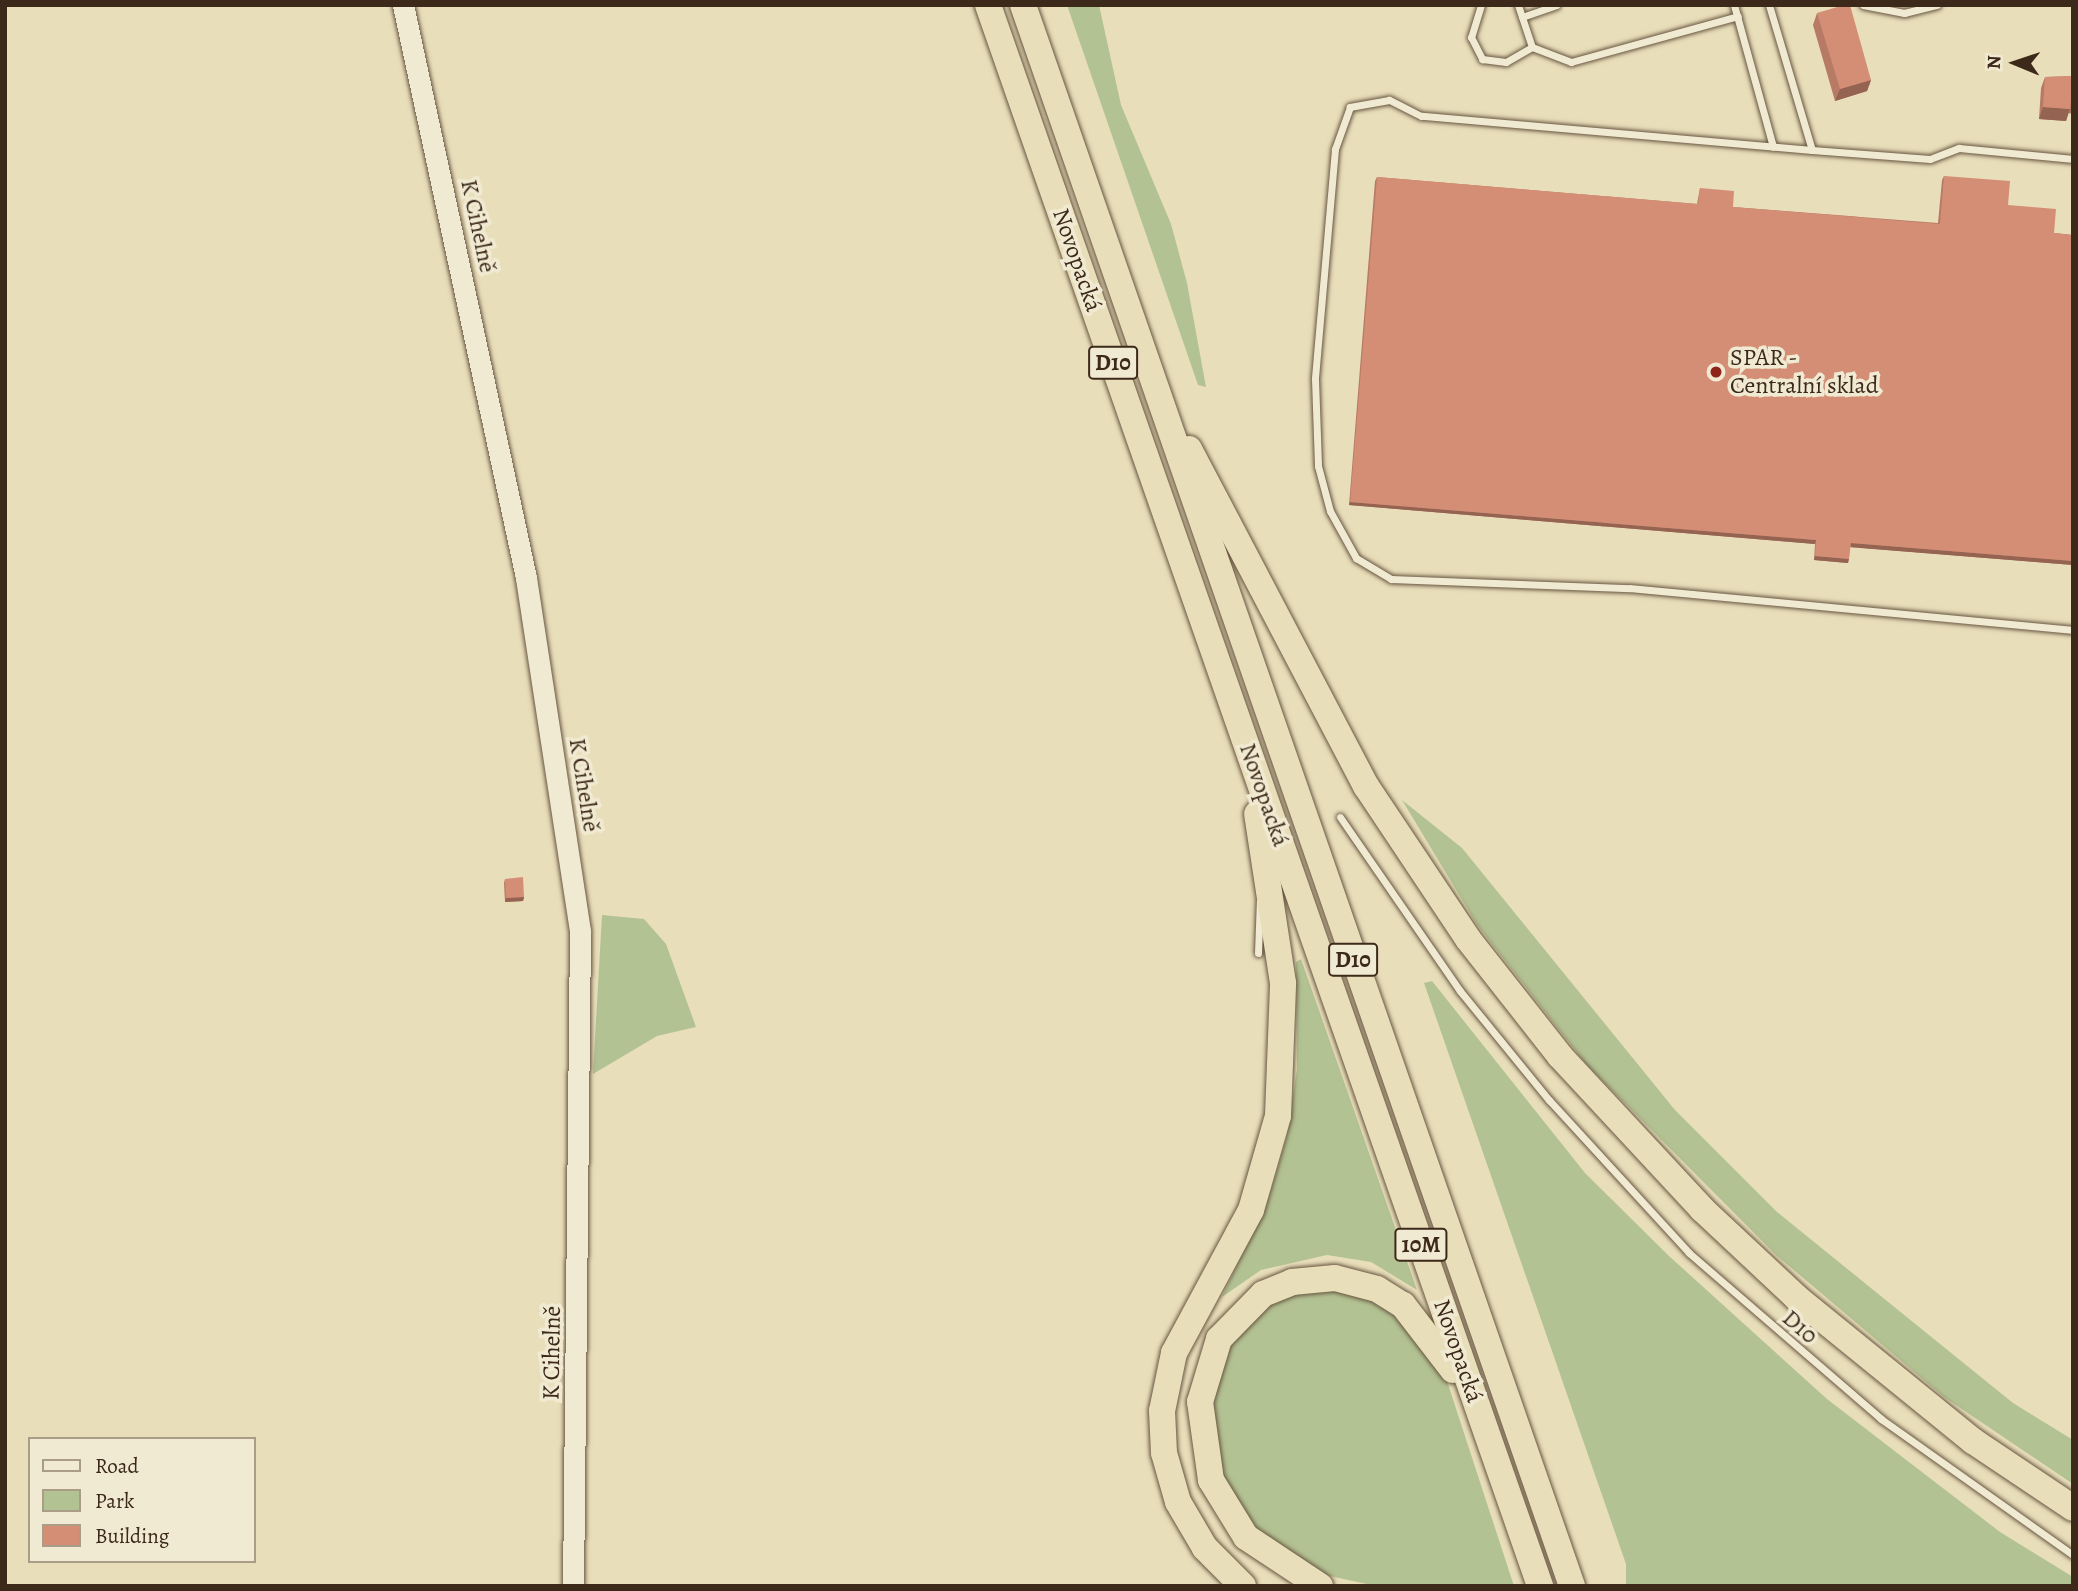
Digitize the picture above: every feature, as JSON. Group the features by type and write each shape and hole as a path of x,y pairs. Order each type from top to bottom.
{"highway":[{"name":"Novopacká","path":"988,5 1540,1586"},
{"name":"Novopacká","path":"1023,5 1568,1575"},
{"path":"1143,356 1335,735 1468,939 1559,1056 1702,1209 1797,1298 1973,1441 2073,1508"},
{"path":"1238,720 1268,870 1286,1029 1278,1116 1251,1210 1174,1353 1162,1411 1164,1453 1178,1502 1205,1548 1243,1586"},
{"path":"1312,1582 1235,1524 1202,1448 1200,1402 1211,1354 1250,1303 1306,1279 1335,1278 1377,1289 1424,1325 1483,1423"}],"street":[{"name":"K Cihelně","path":"404,5 526,578 580,932 573,1586"}],"lane":[{"path":"1482,5 1471,37 1482,59 1506,62 1532,47"},
{"path":"1518,5 1532,47"},
{"path":"1522,17 1556,5"},
{"path":"1734,5 1773,147"},
{"path":"1769,5 1812,150"},
{"path":"1863,5 1904,13 1937,5"},
{"path":"1532,47 1572,62 1738,16"},
{"path":"2073,159 1959,148 1930,159 1421,116 1389,100 1350,107 1335,149 1315,379 1318,467 1330,511 1356,558 1391,579 1630,588 2073,630"},
{"name":"D10","path":"1340,817 1460,990 1549,1100 1689,1253 1881,1419 2073,1555"},
{"path":"1258,953 1257,909 1268,870"}],"green space":[{"path":"1067,5 1099,5 1121,105 1171,224 1187,283 1206,387 1198,385"},
{"path":"1402,800 1462,848 1675,1110 1777,1212 2013,1403 2073,1440 2073,1484 1944,1397 1776,1255 1586,1064 1478,926"},
{"path":"602,915 644,919 666,944 696,1027 657,1036 593,1074"},
{"path":"1301,959 1417,1290 1371,1262 1327,1255 1261,1270 1222,1297 1269,1197 1287,1136 1297,1069 1296,962"},
{"path":"1432,981 1585,1173 1669,1256 1827,1399 2000,1532 2073,1577 2073,1586 1626,1586 1626,1564 1424,983"},
{"path":"1297,1289 1342,1290 1386,1303 1446,1378 1514,1586 1376,1586 1316,1573 1254,1536 1218,1476 1209,1409 1214,1368 1252,1314"}],"building":[{"path":"1850,5 1871,80 1840,89 1817,13"},
{"path":"2073,76 2073,102 2071,101 2070,109 2043,107 2045,77"},
{"name":"SPAR - Centralní sklad","path":"1944,176 2010,181 2008,205 2056,209 2054,233 2073,235 2073,561 1851,543 1849,559 1815,556 1816,540 1350,502 1377,177 1698,204 1700,188 1734,191 1733,207 1940,224"},
{"path":"523,877 524,897 506,898 505,879"}],"place":[{"name":"SPAR - Centralní sklad","path":"1716,372"}]}
